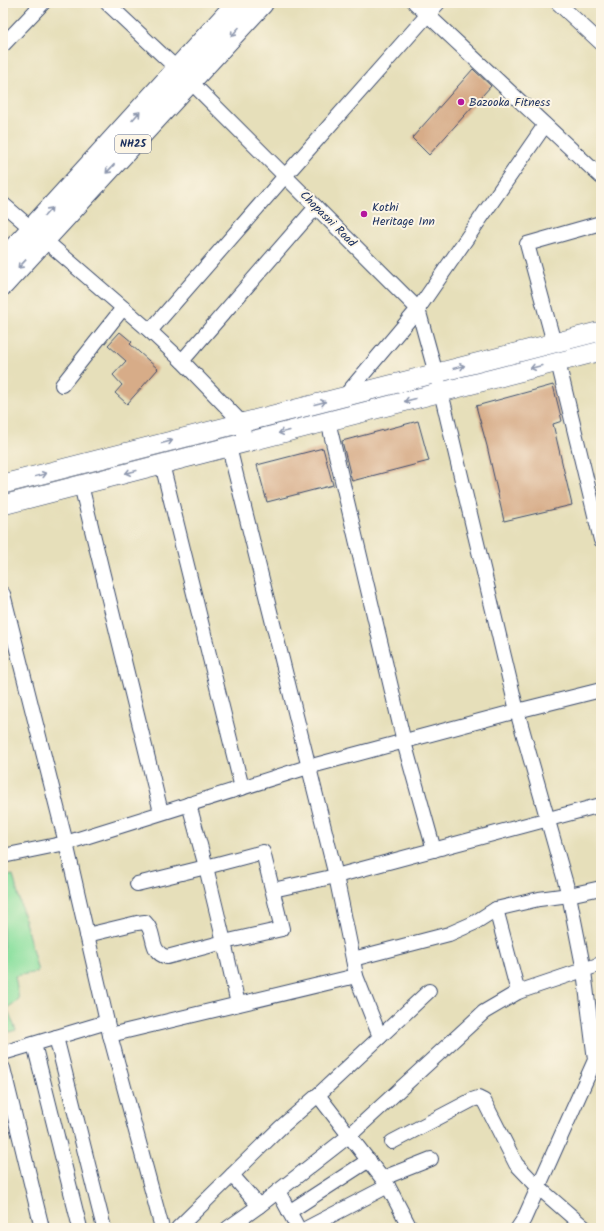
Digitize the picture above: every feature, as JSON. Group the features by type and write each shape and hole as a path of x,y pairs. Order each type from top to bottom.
{"main road":[{"name":"NH25","path":"184,75 238,3"},
{"name":"NH25","path":"3,284 39,234 184,75 262,3"},
{"name":"NH25","path":"3,261 39,234"},
{"path":"3,484 601,331"},
{"path":"3,505 601,351"}],"street":[{"path":"3,44 43,3"},
{"name":"Chopasni Road","path":"107,3 184,75 418,309 437,373 517,711 569,895 584,971 594,1000 598,1060"},
{"path":"415,3 601,177"},
{"path":"150,331 438,3"},
{"path":"558,3 601,43"},
{"path":"344,397 418,309 545,124"},
{"path":"3,204 150,331 182,361 241,422 237,444 308,767 336,876 356,976 380,1037"},
{"path":"182,361 316,207"},
{"path":"554,343 527,244 601,224"},
{"path":"62,385 123,308"},
{"path":"558,362 601,540"},
{"path":"328,421 404,742 434,850"},
{"path":"162,464 242,788"},
{"path":"81,485 161,812"},
{"path":"3,594 66,843 109,1029 162,1228"},
{"path":"3,856 66,843 308,767 601,690"},
{"path":"189,804 206,867 238,1004"},
{"path":"273,890 336,876 601,805"},
{"path":"87,935 145,922 149,926 156,951 167,957 282,929 263,852 137,884"},
{"path":"353,959 449,934 474,923 496,909 539,899 569,895 601,888"},
{"path":"496,909 518,992"},
{"path":"228,1228 259,1206 350,1135 484,1012 518,992 601,964"},
{"path":"3,1053 56,1038 238,1004 356,976"},
{"path":"178,1228 280,1128 318,1095 430,991"},
{"path":"56,1038 104,1228"},
{"path":"34,1044 80,1228"},
{"path":"518,1228 524,1219 598,1060"},
{"path":"3,1068 42,1228"},
{"path":"318,1095 385,1182 410,1228"},
{"path":"392,1142 472,1100 478,1098 484,1100 516,1164 538,1187 585,1228"},
{"path":"307,1228 385,1182 431,1159"},
{"path":"290,1212 369,1160"},
{"path":"232,1175 259,1206"},
{"path":"278,1191 298,1228"}],"green space":[{"path":"13,875 38,972 15,976 19,1000 7,1008 16,1030 3,1034 3,877"}],"building":[{"name":"Bazooka Fitness","path":"473,69 491,86 429,155 412,138"},
{"path":"120,332 132,342 130,344 158,369 127,404 115,393 122,385 113,375 126,361 108,345"},
{"path":"553,385 562,421 553,424 572,505 504,521 487,446 476,406"},
{"path":"418,421 429,461 352,481 342,441"},
{"path":"323,448 333,485 267,502 257,465"}],"place":[{"name":"Bazooka Fitness","path":"461,102"},
{"name":"Kothi Heritage Inn","path":"364,214"}]}
